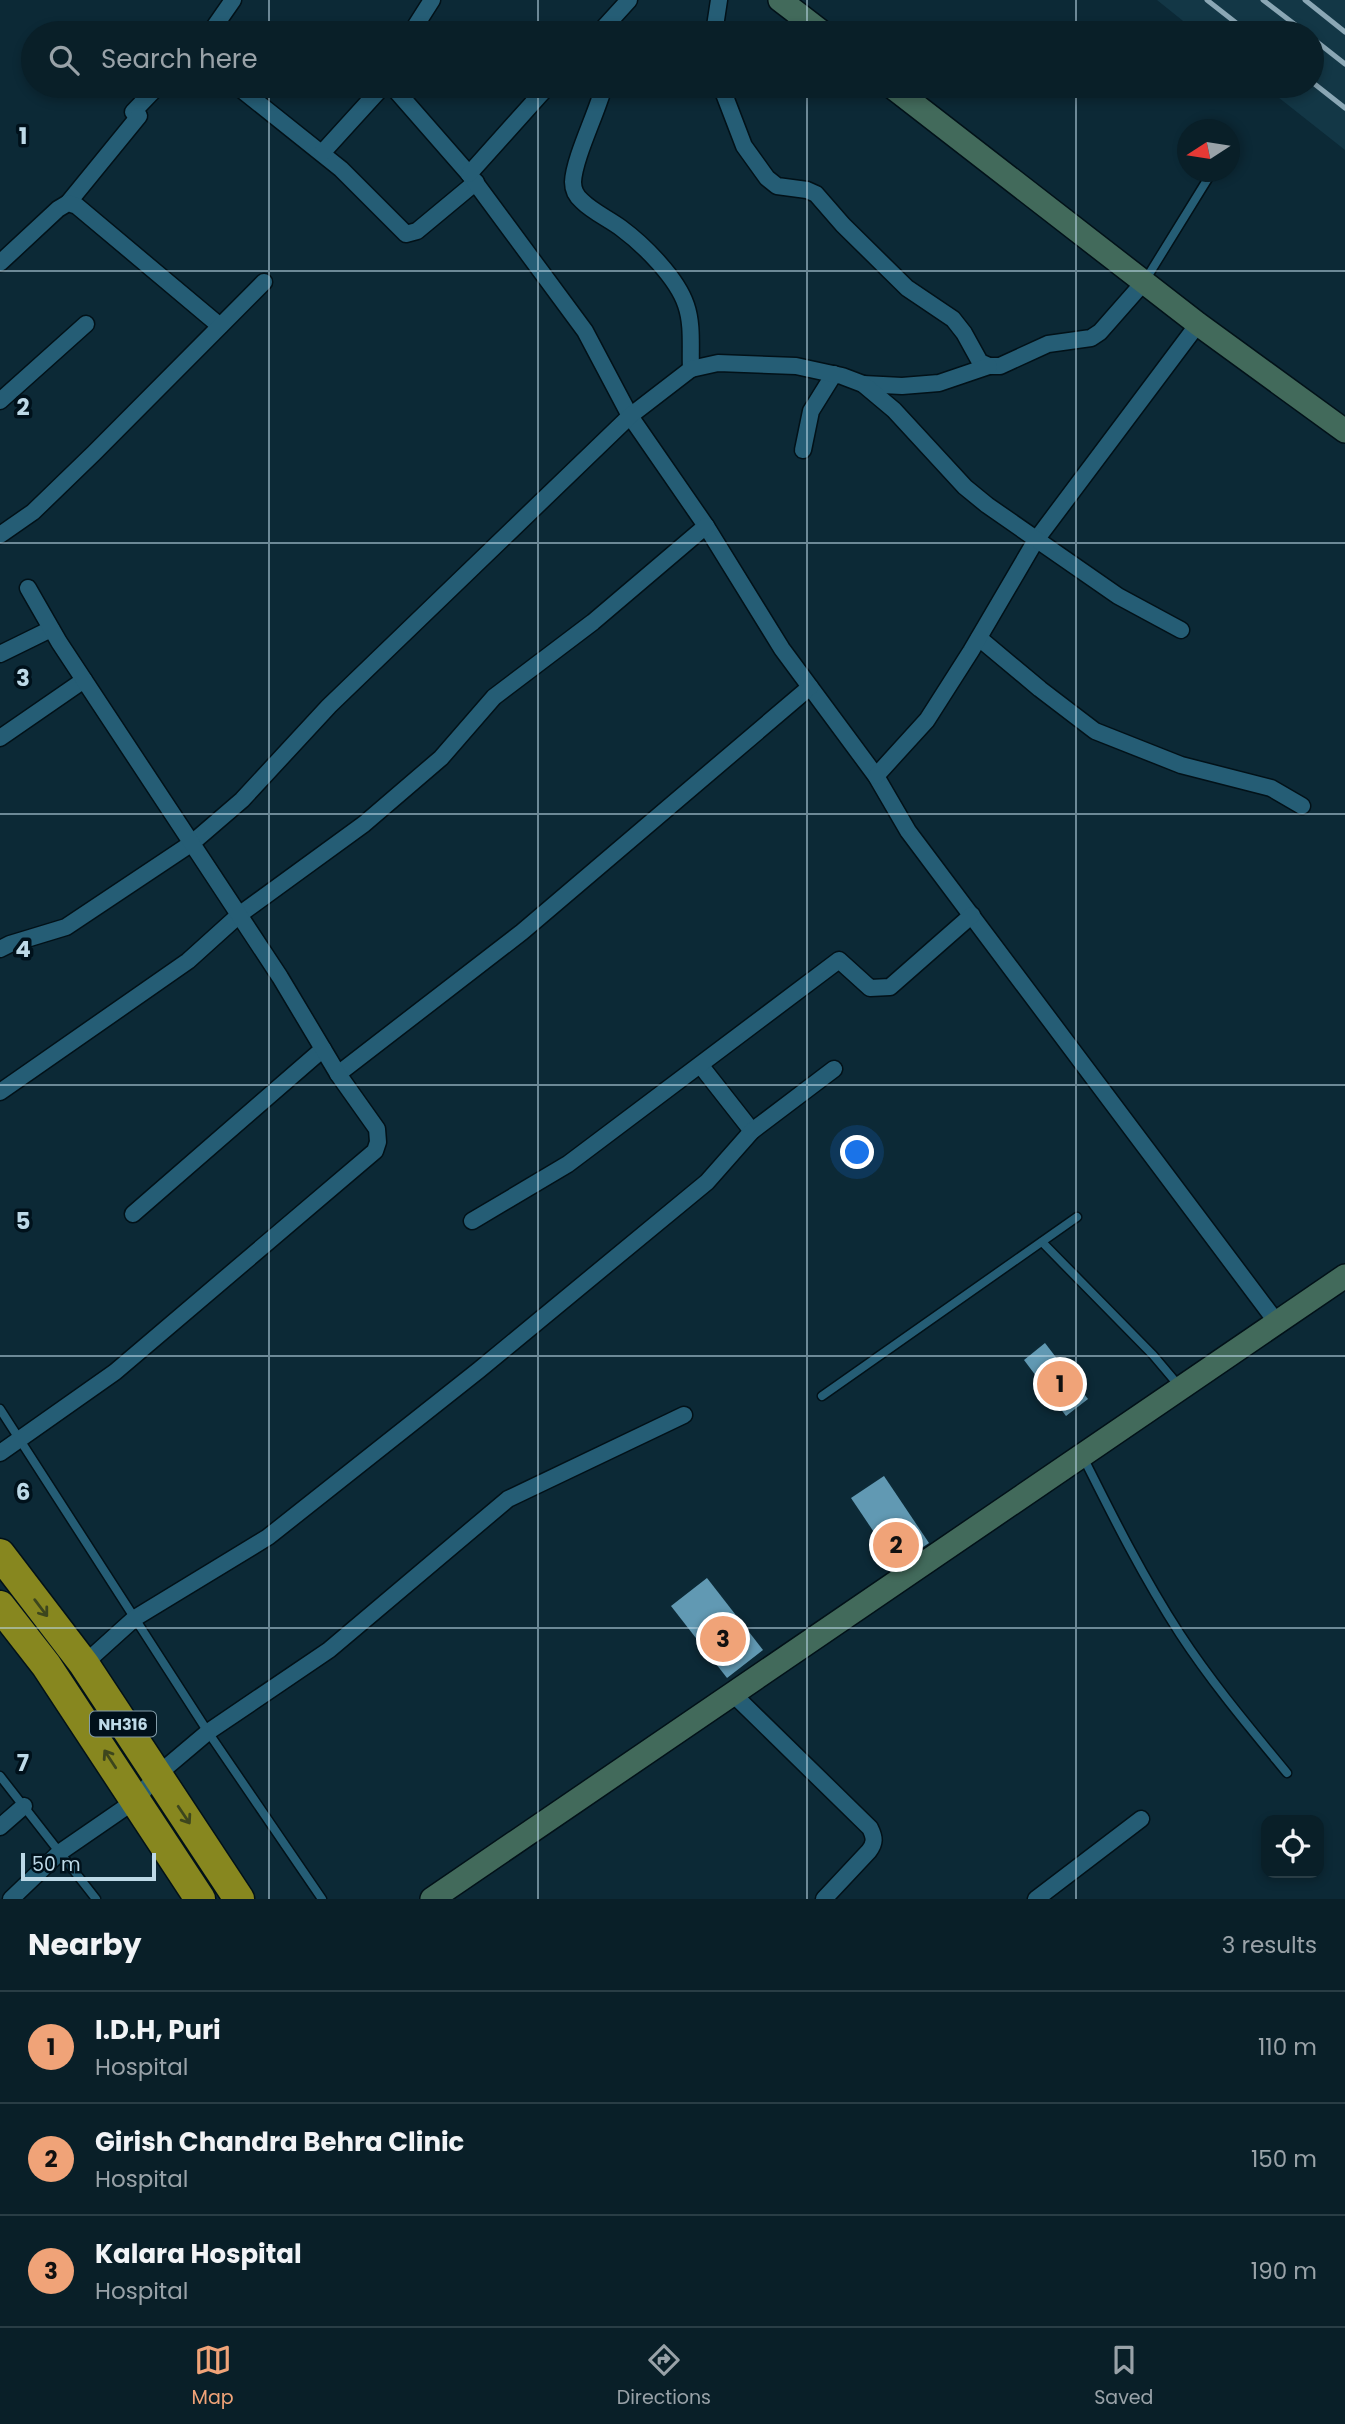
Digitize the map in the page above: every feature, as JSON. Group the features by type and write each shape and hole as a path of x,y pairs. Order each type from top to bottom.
{"highway":[{"name":"NH316","path":"0,1553 84,1664 239,1899"},
{"name":"NH316","path":"0,1606 46,1665 200,1899"}],"main road":[{"path":"780,0 807,21"},
{"path":"906,98 1198,324 1345,431"},
{"path":"432,1899 1345,1276"}],"street":[{"path":"218,21 233,0"},
{"path":"419,21 432,0"},
{"path":"617,21 629,0"},
{"path":"715,21 719,0"},
{"path":"0,263 58,209 68,203 149,98"},
{"path":"252,98 322,153 370,196 406,234 417,231 473,178 538,98"},
{"path":"322,153 372,98"},
{"path":"403,98 473,178 585,331 630,416 706,526 782,649 876,776 908,831 1278,1324"},
{"path":"601,98 576,167 573,182 575,191 580,200 622,229 650,254 678,288 690,323 691,369"},
{"path":"726,98 744,146 767,178 777,186 807,190 816,194 843,225 908,288 953,319 980,362 989,366"},
{"path":"68,203 77,206 220,326"},
{"path":"0,535 33,512 264,282"},
{"path":"0,949 66,927 192,843 242,800 328,706 630,416 691,369 718,363 749,363 796,366 834,374 863,384 902,386 939,383 989,366 1000,366 1048,344 1091,338 1100,332 1144,282"},
{"path":"0,401 86,324"},
{"path":"876,776 927,720 1036,540 1198,324"},
{"path":"803,450 811,411 834,374"},
{"path":"863,384 894,410 965,487 1118,596 1181,630"},
{"path":"0,1092 188,961 239,915 364,824 441,758 494,697 593,622 706,526"},
{"path":"0,1453 115,1372 375,1151 378,1142 377,1129 338,1074 239,915 51,629 28,588"},
{"path":"0,654 51,629"},
{"path":"979,638 1095,731 1181,765 1271,788 1302,806"},
{"path":"0,738 84,680"},
{"path":"338,1074 522,932 810,687"},
{"path":"472,1222 568,1164 839,960 870,988 890,987 972,915"},
{"path":"133,1214 323,1049"},
{"path":"701,1066 752,1131"},
{"path":"84,1664 135,1618 268,1537 426,1412 707,1182 752,1131 834,1069"},
{"path":"11,1899 59,1853 136,1800 157,1775 208,1732 329,1650 508,1499 684,1415"},
{"path":"733,1694 870,1828 874,1836 869,1852 824,1899"},
{"path":"0,1827 24,1806"},
{"path":"1036,1899 1141,1819"}],"lane":[{"path":"1144,282 1206,182"},
{"path":"822,1396 1077,1217"},
{"path":"1042,1242 1153,1355 1182,1389"},
{"path":"0,1409 208,1732 322,1899"},
{"path":"1083,1457 1146,1579 1180,1634 1219,1689 1287,1773"},
{"path":"0,1776 96,1899"}],"shaded area":[{"path":"1157,0 1345,0 1345,150 1279,98 1324,98 1324,21 1183,21"}],"building":[{"path":"1045,1343 1088,1399 1066,1416 1024,1360"},
{"path":"884,1476 929,1543 896,1565 851,1498"},
{"path":"707,1578 763,1650 727,1678 671,1606"}],"railway":[{"path":"1207,0 1234,21"},
{"path":"1263,0 1290,21"},
{"path":"1305,0 1345,32"},
{"path":"1324,47 1345,64"},
{"path":"1324,91 1345,108"}],"place":[{"name":"I.D.H, Puri","path":"1060,1384"},
{"name":"Girish Chandra Behra Clinic","path":"896,1545"},
{"name":"Kalara Hospital","path":"723,1639"}]}
